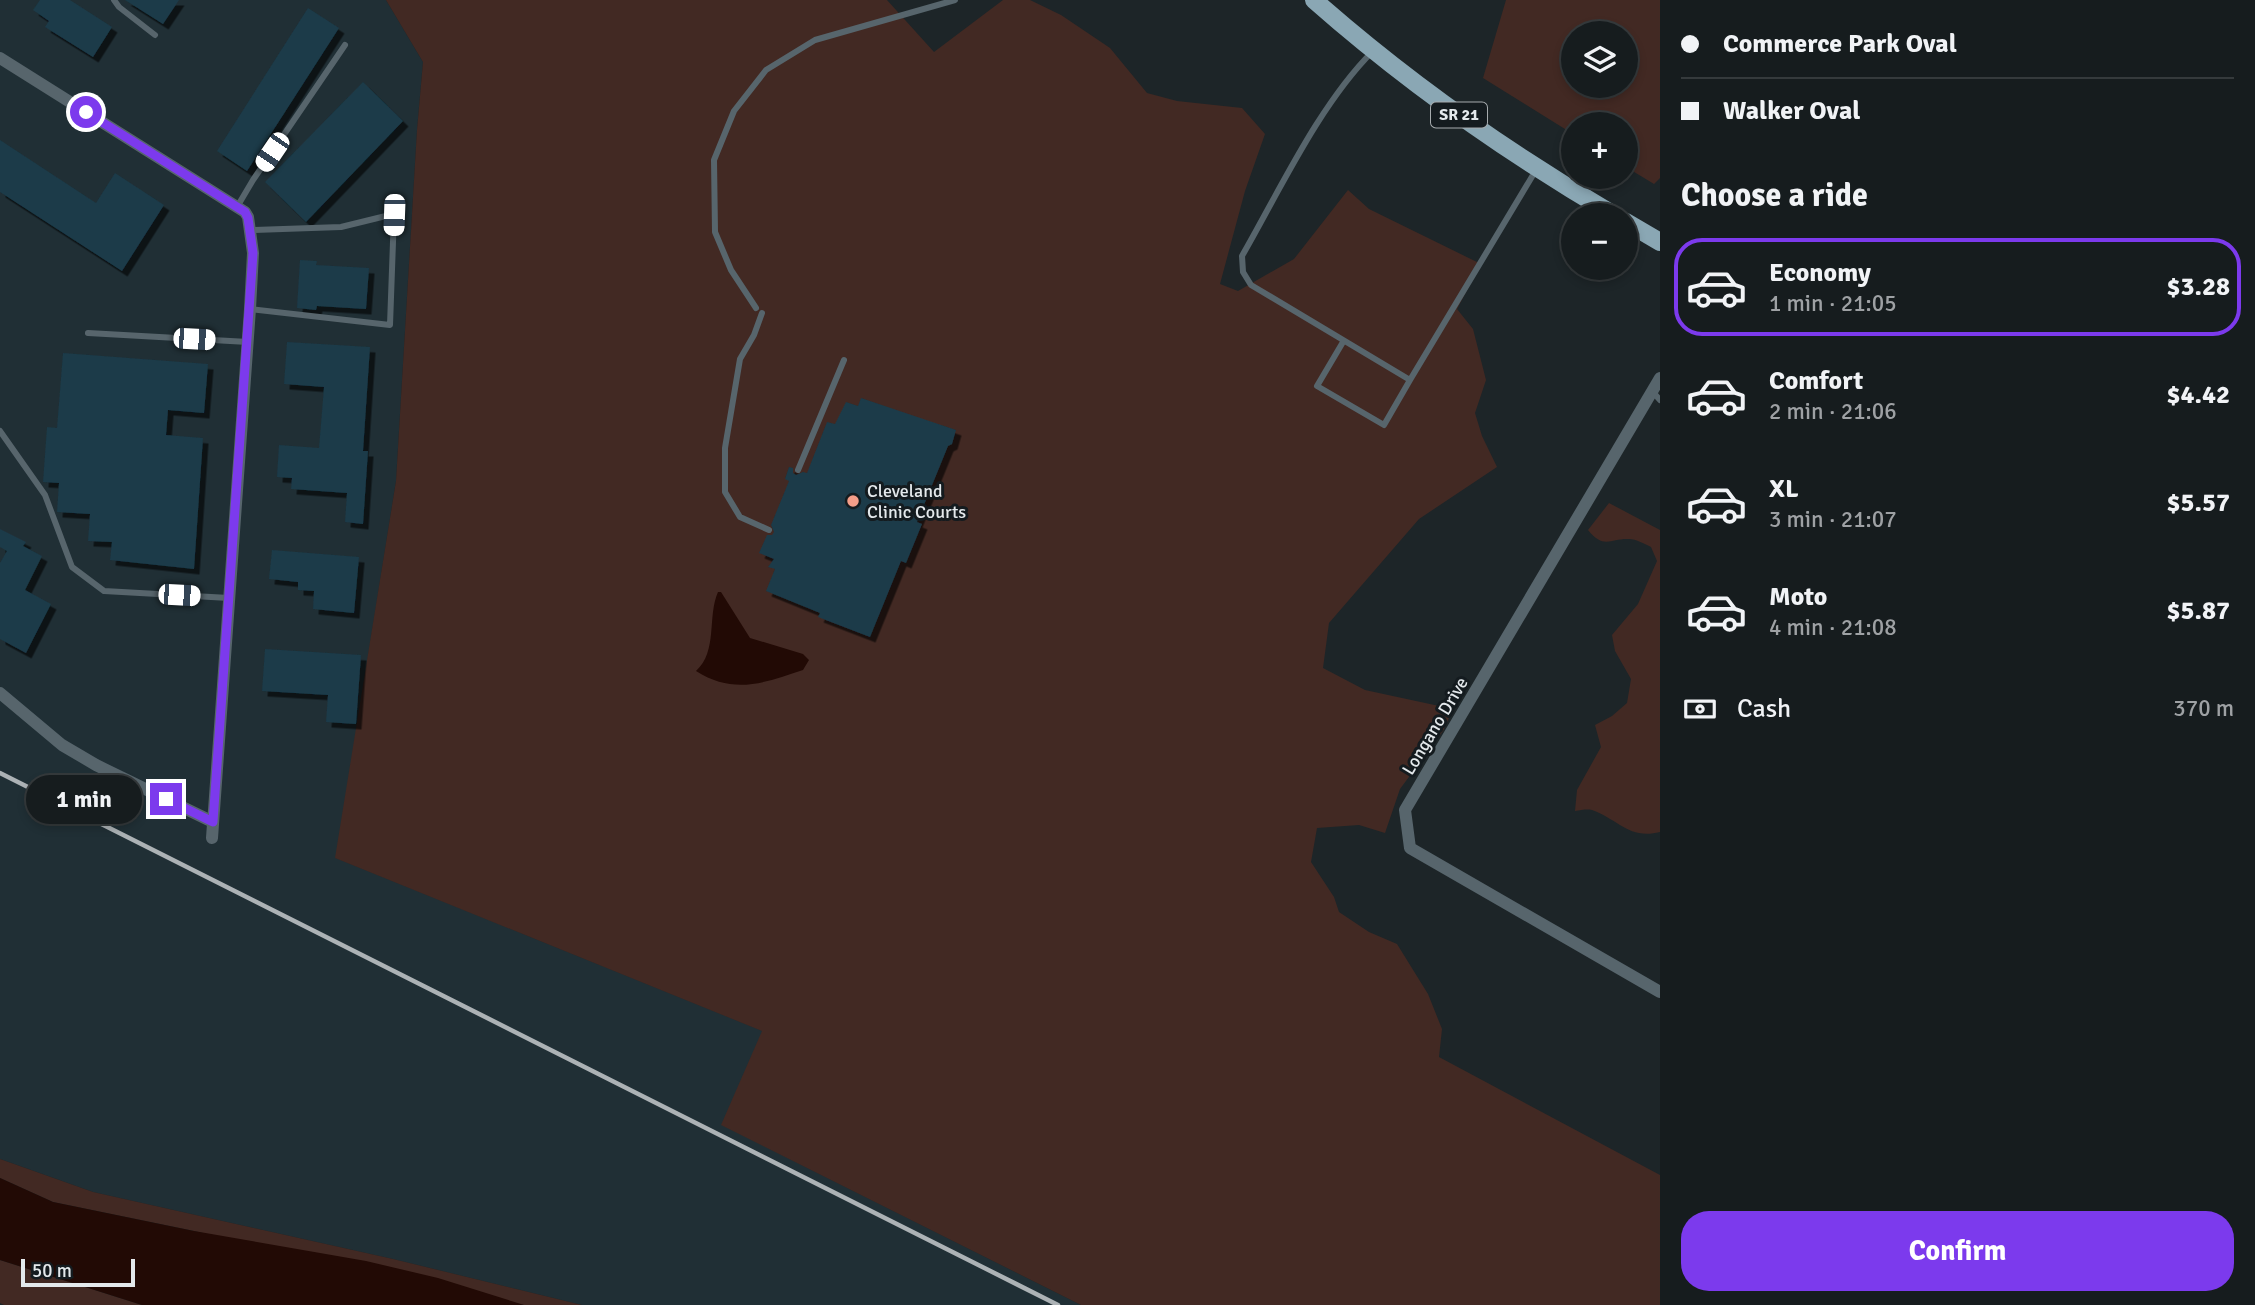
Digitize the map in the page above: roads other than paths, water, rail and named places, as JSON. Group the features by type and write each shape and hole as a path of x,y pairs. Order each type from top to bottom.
{"main road":[{"name":"SR 21","path":"1314,0 1430,94 1537,168 1594,203"},
{"path":"1638,229 1660,242"}],"street":[{"path":"0,58 237,206 248,218 253,253 250,309 212,838"},
{"name":"Longano Drive","path":"1660,378 1656,396 1405,810 1410,848 1660,992"},
{"path":"0,693 62,745 96,765 213,822"}],"lane":[{"path":"114,0 119,8 155,35"},
{"path":"769,530 740,517 724,492 725,448 740,359 754,335 759,311 732,270 715,232 714,160 734,111 766,70 815,40 955,0"},
{"path":"237,206 345,45"},
{"path":"1374,50 1360,64 1318,123 1242,257 1242,272 1251,285 1410,380"},
{"path":"1343,342 1317,386 1384,425 1537,168"},
{"path":"249,230 341,227 394,215 390,325 250,309"},
{"path":"88,333 248,342"},
{"path":"798,470 844,360"},
{"path":"0,431 45,495 72,567 89,582 104,591 229,598"}],"railway":[{"path":"0,773 1058,1305"}],"place":[{"name":"Cleveland Clinic Courts","path":"853,501"}]}
